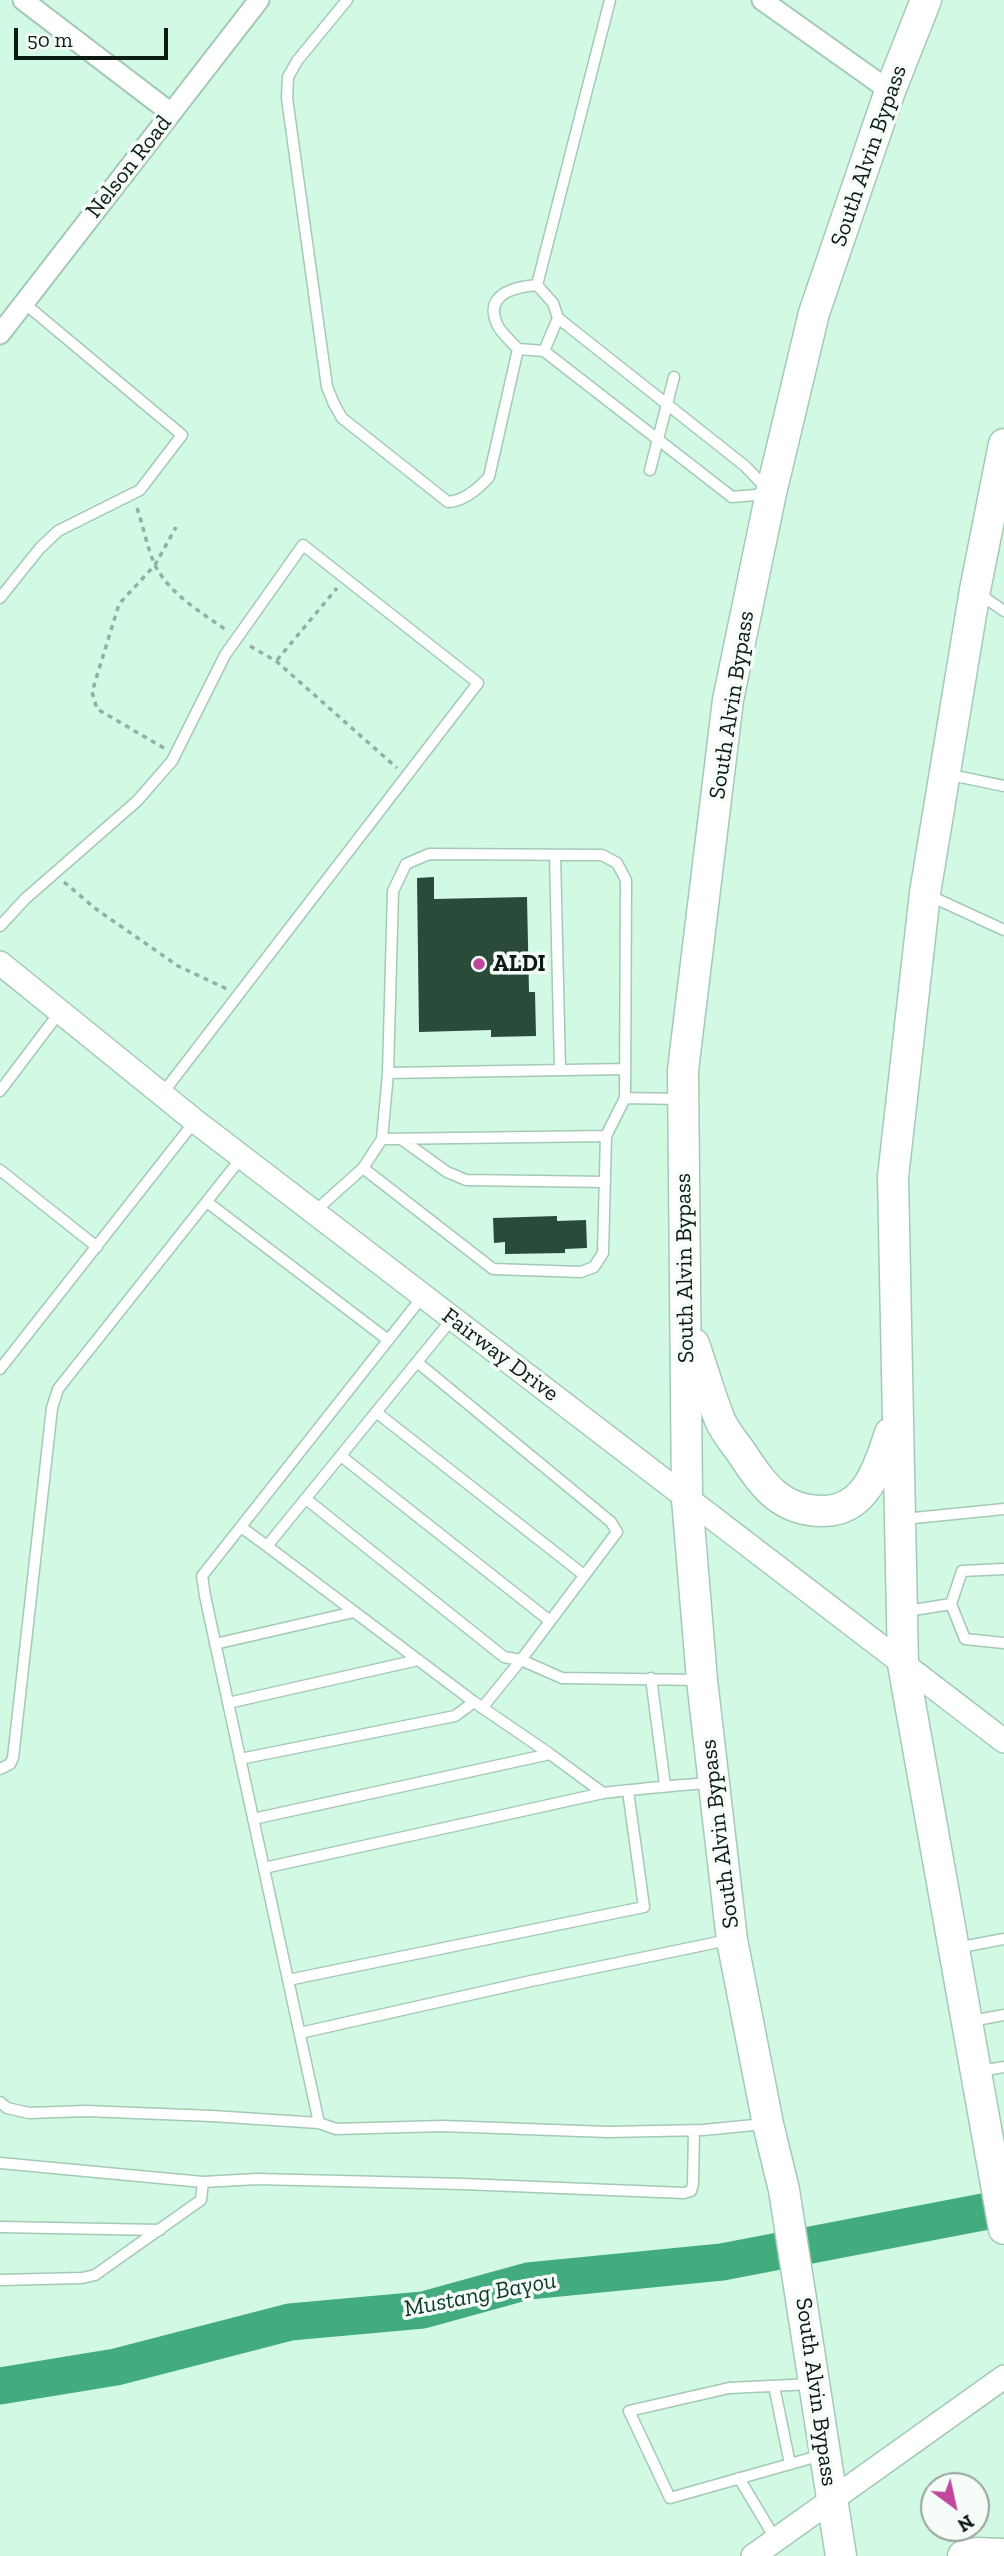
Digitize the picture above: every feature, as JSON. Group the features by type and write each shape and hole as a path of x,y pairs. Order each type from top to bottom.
{"main road":[{"name":"South Alvin Bypass","path":"841,2556 803,2298 784,2190 768,2124 732,1940 702,1680 687,1499 683,1070 727,700 771,493 814,313 890,90 926,0"},
{"path":"1004,444 975,590 925,893 893,1177 903,1664 967,2022 990,2069 992,2164 1004,2229"},
{"path":"686,1321 721,1423 761,1482 783,1502 804,1511 836,1511 858,1499 877,1473 898,1410"},
{"path":"963,2556 976,2553 1004,2554"}],"street":[{"path":"23,0 171,113"},
{"name":"Nelson Road","path":"0,334 259,0"},
{"path":"762,0 890,90"},
{"name":"Fairway Drive","path":"0,963 195,1121 1004,1741"},
{"path":"753,2556 1004,2377"}],"lane":[{"path":"347,0 297,61 288,77 287,98 327,387 334,404 342,418 447,502 458,502 489,477 518,349"},
{"path":"537,285 610,0"},
{"path":"537,285 513,288 498,297 494,312 499,328 518,349 544,351 732,497 771,493"},
{"path":"537,285 553,303 558,318 745,466 771,493"},
{"path":"0,598 40,548 58,531 140,490 182,435 24,303"},
{"path":"544,351 558,318"},
{"path":"650,470 674,377"},
{"path":"0,926 25,899 137,801 175,755 225,655 303,545 478,683 161,1094"},
{"path":"975,590 1004,611"},
{"path":"945,774 1004,786"},
{"path":"314,1212 363,1168 382,1139 388,1073 393,891 406,864 429,854 602,855 617,863 626,880 625,1098 606,1136 603,1254 594,1267 580,1272 493,1269 363,1168"},
{"path":"555,855 559,1070"},
{"path":"925,893 1004,930"},
{"path":"0,1091 59,1013"},
{"path":"388,1073 625,1069"},
{"path":"625,1098 683,1099"},
{"path":"0,1369 195,1121"},
{"path":"382,1139 606,1136"},
{"path":"401,1139 447,1172 466,1180 605,1182"},
{"path":"0,1769 10,1764 13,1758 52,1408 58,1389 243,1157"},
{"path":"0,1170 97,1247"},
{"path":"207,1202 388,1340"},
{"path":"319,2123 202,1576 423,1296"},
{"path":"267,1546 453,1319"},
{"path":"240,1759 455,1716 478,1705 521,1660 617,1532 611,1522 417,1362"},
{"path":"376,1412 584,1575"},
{"path":"341,1456 550,1620"},
{"path":"306,1499 504,1657 521,1660 562,1678 702,1680"},
{"path":"900,1519 1004,1509"},
{"path":"241,1527 478,1705 603,1793"},
{"path":"1004,1569 962,1571 951,1604 965,1639 1004,1643"},
{"path":"902,1612 951,1604"},
{"path":"215,1644 354,1612"},
{"path":"228,1703 418,1660"},
{"path":"651,1678 665,1785"},
{"path":"253,1819 550,1754"},
{"path":"264,1868 603,1793 665,1785 713,1783"},
{"path":"289,1980 644,1907 628,1791"},
{"path":"954,1948 1004,1939"},
{"path":"300,2033 530,1981 732,1940"},
{"path":"967,2022 1004,2015"},
{"path":"0,2102 7,2108 29,2113 86,2111 319,2123 336,2129 356,2130 443,2126 608,2132 694,2130 768,2124"},
{"path":"0,2163 203,2182 257,2179 684,2193 691,2191 694,2130"},
{"path":"0,2280 82,2278 95,2275 201,2200 203,2182"},
{"path":"0,2227 160,2230"},
{"path":"815,2383 729,2388 629,2411 670,2498 825,2454"},
{"path":"774,2386 789,2464"},
{"path":"739,2479 776,2540"}],"path":[{"path":"132,494 155,565 180,597 237,638 276,661 407,776"},
{"path":"175,755 97,709 92,692 119,604 155,565 176,527"},
{"path":"276,661 345,578"},
{"path":"55,874 96,909 178,966 239,994"}],"building":[{"path":"434,877 434,899 527,897 529,992 535,992 536,1036 491,1037 491,1030 419,1032 417,878"},
{"path":"557,1216 557,1221 586,1220 587,1248 565,1249 565,1253 505,1254 505,1242 494,1243 493,1218"}],"waterway":[{"name":"Mustang Bayou","path":"0,2386 116,2367 290,2322 423,2310 528,2281 722,2262 1004,2208"}],"place":[{"name":"ALDI","path":"479,964"}]}
